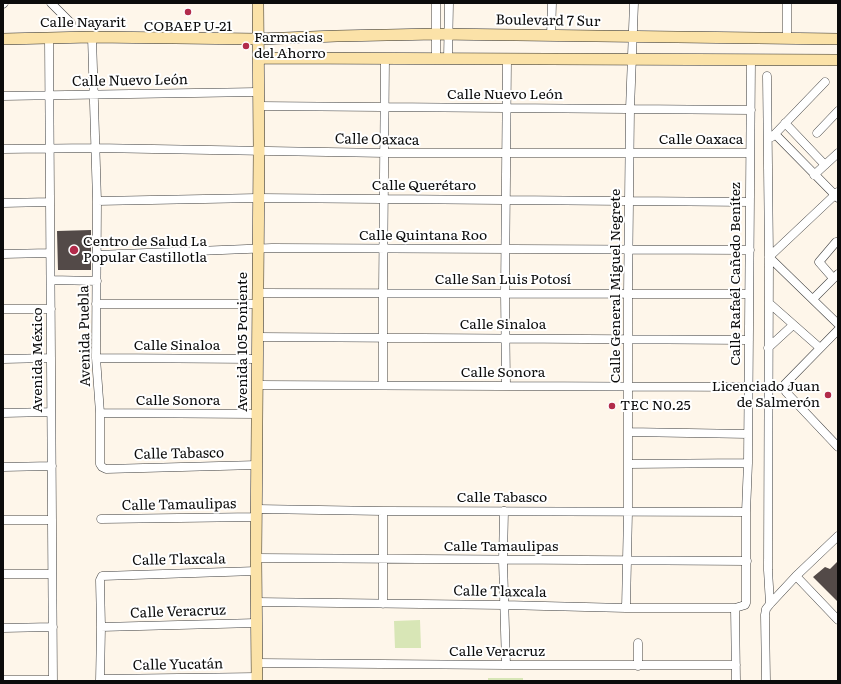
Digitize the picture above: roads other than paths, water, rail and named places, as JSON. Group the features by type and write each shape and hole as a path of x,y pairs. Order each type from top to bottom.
{"street":[{"path":"51,3 71,23"},
{"name":"Avenida 105 Poniente","path":"257,679 256,558 259,151 258,3"},
{"path":"436,3 436,59"},
{"path":"448,59 449,3"},
{"path":"551,36 552,3"},
{"name":"Calle General Miguel Negrete","path":"626,608 628,512 630,109 634,3"},
{"path":"787,3 787,38"},
{"name":"Boulevard 7 Sur","path":"258,39 436,34 838,39"},
{"name":"Calle Nayarit","path":"3,39 92,37 258,39"},
{"name":"Avenida Puebla","path":"92,37 97,201 96,358 100,413 100,464 102,467"},
{"name":"Avenida México","path":"49,38 53,680"},
{"path":"258,58 838,60"},
{"path":"383,385 385,58"},
{"path":"506,386 505,294 507,59"},
{"name":"Calle Rafaél Cañedo Benítez","path":"736,681 739,607 746,603 751,60"},
{"path":"766,76 769,257 769,505 768,606 765,615 766,681"},
{"path":"767,142 825,82"},
{"name":"Calle Nuevo León","path":"3,96 258,92"},
{"name":"Calle Nuevo León","path":"258,106 751,110"},
{"path":"816,133 838,112"},
{"path":"785,123 825,164"},
{"path":"769,257 837,195 814,175 775,134"},
{"name":"Calle Oaxaca","path":"3,149 96,148 385,153 750,154"},
{"path":"814,175 838,153"},
{"name":"Calle Querétaro","path":"97,201 258,198 750,202"},
{"path":"3,203 50,202"},
{"path":"813,299 836,276 819,262 836,242 838,242"},
{"name":"Calle Quintana Roo","path":"97,256 258,249 384,248 750,250"},
{"path":"3,254 50,253"},
{"path":"769,257 838,324"},
{"path":"50,280 97,281"},
{"name":"Calle San Luis Potosí","path":"258,293 748,294"},
{"path":"769,303 820,348"},
{"path":"96,304 258,304"},
{"path":"3,309 51,309"},
{"path":"768,348 793,324"},
{"path":"838,330 785,384 784,388 786,392 838,447"},
{"name":"Calle Sinaloa","path":"257,337 749,340"},
{"path":"3,359 51,358"},
{"name":"Calle Sinaloa","path":"96,358 257,359"},
{"name":"Calle Sonora","path":"257,385 749,387"},
{"path":"3,413 51,412"},
{"name":"Calle Sonora","path":"100,413 257,414"},
{"path":"628,432 748,434"},
{"path":"628,464 748,463"},
{"name":"Calle Tabasco","path":"102,467 257,465"},
{"path":"3,467 52,466"},
{"path":"504,511 503,560 506,665"},
{"name":"Calle Tabasco","path":"257,513 504,511 746,512"},
{"path":"383,512 383,604"},
{"name":"Calle Tamaulipas","path":"101,519 257,513"},
{"path":"3,520 52,520"},
{"path":"768,606 796,576 838,536"},
{"name":"Calle Tamaulipas","path":"256,558 746,561"},
{"name":"Calle Tlaxcala","path":"101,627 100,580 102,576 256,571"},
{"path":"3,574 52,574"},
{"path":"796,576 838,620"},
{"name":"Calle Tlaxcala","path":"256,602 626,608 739,607"},
{"name":"Calle Veracruz","path":"101,627 256,622"},
{"path":"3,628 52,627"},
{"path":"100,680 101,627"},
{"path":"638,643 638,666"},
{"name":"Calle Veracruz","path":"257,663 638,666 736,665"},
{"name":"Calle Yucatán","path":"100,680 257,679"},
{"path":"3,680 53,680"}],"place":[{"name":"COBAEP U-21","path":"188,12"},
{"name":"Farmacias del Ahorro","path":"246,46"},
{"name":"Centro de Salud La Popular Castillotla","path":"74,250"},
{"name":"Licenciado Juan de Salmerón","path":"828,395"},
{"name":"TEC N0.25","path":"612,406"}]}
